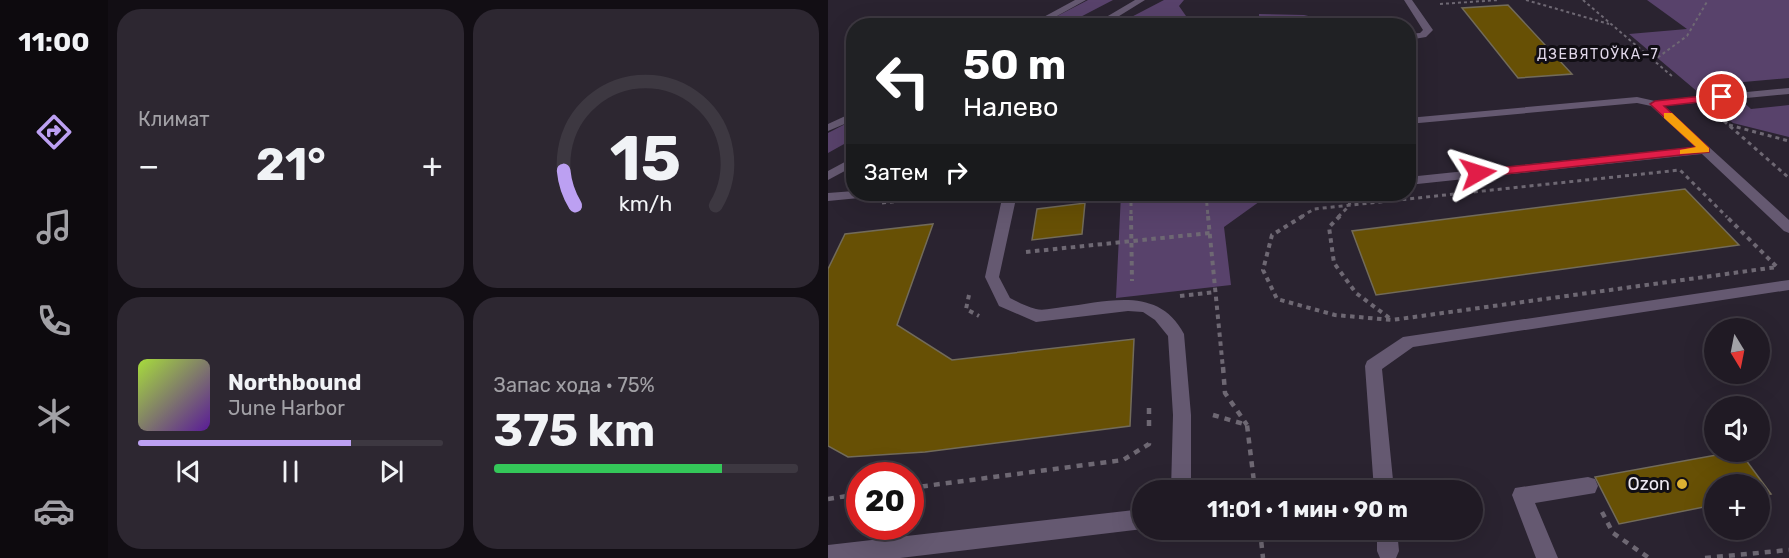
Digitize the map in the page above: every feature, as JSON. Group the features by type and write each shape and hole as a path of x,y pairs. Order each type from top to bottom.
{"street":[{"path":"1047,18 1082,0"},
{"path":"1109,18 1141,0"},
{"path":"1410,3 1428,30 1424,35 1416,36"},
{"path":"1416,120 1637,100 1655,104 1789,91"},
{"path":"1655,104 1789,228"},
{"path":"828,128 846,119"},
{"path":"1416,180 1705,150"},
{"path":"828,176 846,166"},
{"path":"828,197 846,195"},
{"path":"1008,201 992,277 1004,302 1036,316 1128,305 1147,307 1161,316 1176,334 1182,415 1181,480"},
{"path":"1382,480 1373,366 1409,341 1789,285"},
{"path":"1547,558 1522,495 1587,486"},
{"path":"828,556 1132,520"},
{"path":"1387,540 1388,551"}],"path":[{"path":"1448,0 1461,2"},
{"path":"1410,3 1499,0"},
{"path":"1526,0 1610,24"},
{"path":"1653,61 1687,36 1708,0"},
{"path":"1452,7 1461,2"},
{"path":"1388,201 1314,209 1272,235 1263,270 1277,299 1335,315 1392,320 1777,267 1680,170 1416,198"},
{"path":"1131,201 1133,291"},
{"path":"1207,201 1226,393 1246,425 1254,480"},
{"path":"1349,201 1350,205"},
{"path":"1350,205 1329,228 1334,263 1356,293 1392,320"},
{"path":"1018,253 1210,232"},
{"path":"1170,297 1215,292"},
{"path":"1182,415 1204,412 1246,425"},
{"path":"1587,486 1613,533 1649,558"},
{"path":"828,499 846,496"},
{"path":"1261,540 1263,558"},
{"path":"1705,558 1789,550"}],"shaded area":[{"path":"1088,0 1113,0 1078,18 1053,18"},
{"path":"1164,0 1184,0 1179,6 1186,16 1200,18 1129,18"},
{"path":"1647,0 1789,0 1789,78 1721,84 1727,90 1699,93 1629,34 1687,29"},
{"path":"1259,14 1304,15 1317,18 1259,18"},
{"path":"1741,100 1751,109 1789,105 1789,137 1733,123 1711,104"},
{"path":"846,124 846,143 828,153 828,133"},
{"path":"1121,201 1260,201 1224,227 1231,285 1116,298"}],"building":[{"path":"1508,5 1572,74 1518,78 1462,8"},
{"path":"1685,189 1739,245 1376,295 1352,231"},
{"path":"1085,203 1082,234 1032,240 1037,209"},
{"path":"933,224 897,325 952,360 1134,339 1130,426 925,452 848,457 828,446 828,269 845,234"},
{"path":"1704,457 1704,462 1747,462 1756,474 1704,474 1704,507 1619,524 1595,477"}],"slow traffic":[{"path":"1668,115 1705,150 1683,152"}],"place":[{"name":"Ozon","path":"1682,484"}],"district":[{"name":"ДЗЕВЯТОЎКА–7","path":"1598,54"}],"route":[{"path":"1478,173 1705,150 1655,104 1722,97"}]}
